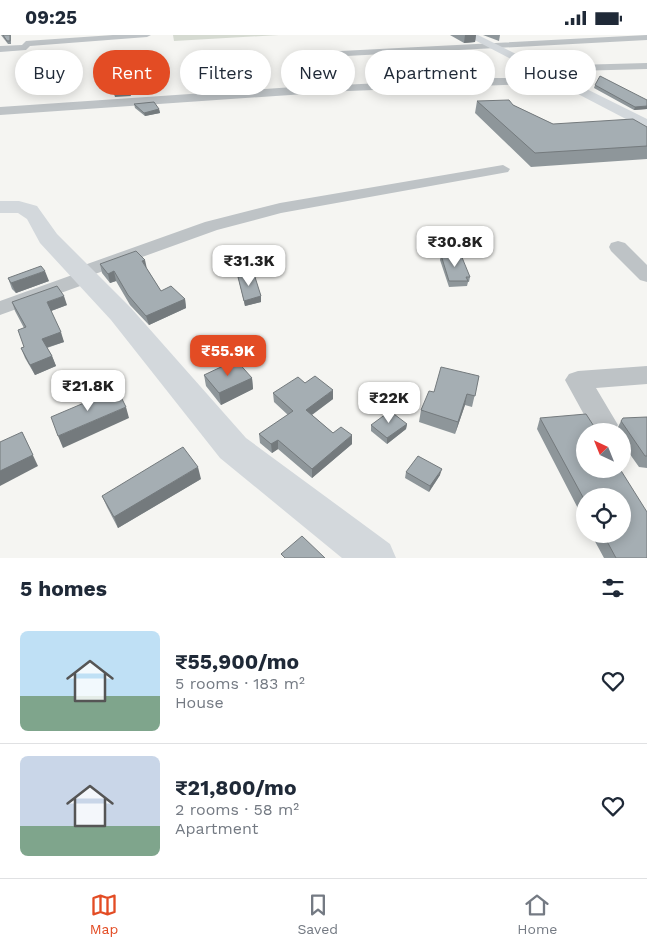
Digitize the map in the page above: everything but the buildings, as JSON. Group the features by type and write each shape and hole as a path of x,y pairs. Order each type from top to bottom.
{"main road":[{"path":"470,35 505,53"},
{"path":"587,95 647,125"},
{"path":"0,207 30,209 36,216 48,239 85,274 122,314 234,448 375,558"}],"street":[{"path":"0,42 26,39 147,35"},
{"path":"355,53 647,37"},
{"path":"0,49 26,47 26,39"},
{"path":"596,67 647,66"},
{"path":"355,86 505,81"},
{"path":"0,111 142,99 281,91"},
{"path":"0,308 210,226 280,207 503,169"},
{"path":"618,247 647,276"},
{"path":"603,423 578,380 645,378"}],"shaded area":[{"path":"173,35 279,35 174,41"}]}
